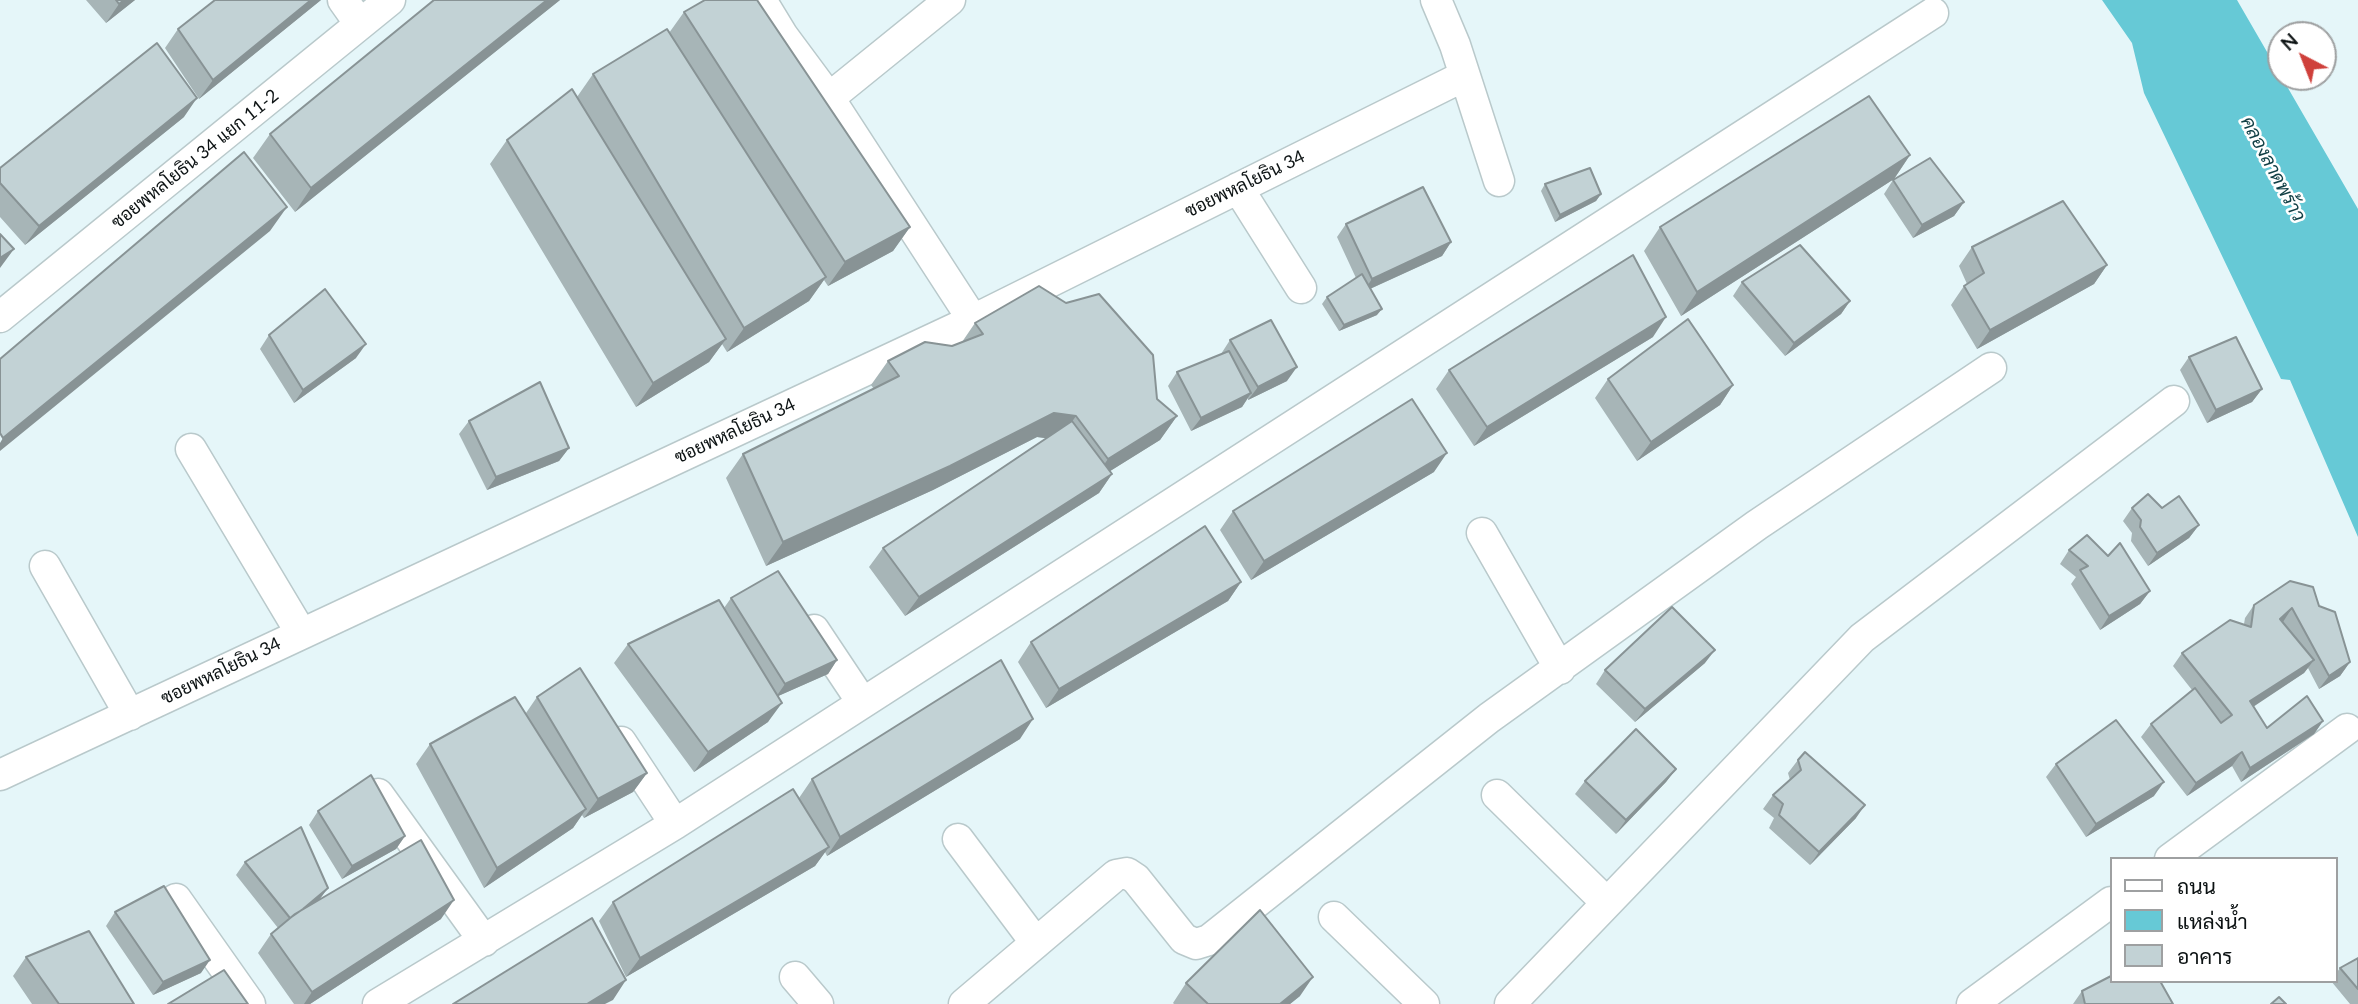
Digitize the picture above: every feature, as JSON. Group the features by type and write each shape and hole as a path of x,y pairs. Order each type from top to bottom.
{"street":[{"name":"ซอยพหลโยธิน 34 แยก 11-2","path":"0,317 352,12 390,0"},
{"path":"761,0 783,36 830,98 973,320"},
{"path":"830,98 950,0"},
{"path":"1436,0 1455,45 1499,181"},
{"path":"378,1004 675,824 1933,13"},
{"name":"ซอยพหลโยธิน 34","path":"0,775 973,320 1464,76"},
{"path":"1238,188 1301,288"},
{"path":"964,1004 1116,875 1127,873 1136,879 1184,939 1196,944 1209,940 1489,718 1757,525 1991,368"},
{"path":"1510,1004 1862,638 2174,401"},
{"path":"191,449 301,633"},
{"path":"1482,533 1560,669"},
{"path":"45,566 130,715"},
{"path":"802,612 862,702"},
{"path":"610,724 675,824"},
{"path":"2173,857 2347,729"},
{"path":"378,794 484,941"},
{"path":"1497,795 1607,903"},
{"path":"958,839 1036,943"},
{"path":"176,899 250,1004"},
{"path":"1972,1004 2110,903"},
{"path":"1334,917 1424,1004"},
{"path":"795,978 818,1004"}],"water":[{"name":"คลองลาดพร้าว","path":"2102,0 2237,0 2267,52 2267,91 2290,91 2358,209 2358,537 2290,380 2281,379 2144,93 2132,43"}],"building":[{"path":"215,0 311,0 213,80 178,29"},
{"path":"434,0 547,0 311,188 270,134"},
{"path":"705,0 757,0 910,227 845,262 684,12"},
{"path":"667,29 826,277 744,328 593,74"},
{"path":"157,43 197,98 39,226 0,183 0,168"},
{"path":"572,89 726,339 653,383 507,140"},
{"path":"1869,96 1910,155 1697,292 1660,227"},
{"path":"244,152 287,207 3,438 0,433 0,359"},
{"path":"1930,158 1964,202 1922,225 1893,180"},
{"path":"1590,168 1601,194 1560,215 1545,184"},
{"path":"1423,187 1451,242 1372,279 1346,224"},
{"path":"2063,201 2107,265 1990,330 1964,286 1984,273 1972,247"},
{"path":"0,234 14,249 0,258"},
{"path":"1800,245 1850,301 1794,343 1742,282"},
{"path":"1633,255 1666,317 1487,427 1449,370"},
{"path":"1362,274 1382,309 1344,325 1327,297"},
{"path":"1039,286 1066,303 1099,294 1153,355 1157,399 1177,416 1108,459 1076,416 1054,413 950,466 783,542 743,454 899,376 888,361 925,342 952,346 983,334 975,323"},
{"path":"325,289 366,344 303,390 269,335"},
{"path":"1688,319 1733,385 1651,442 1608,379"},
{"path":"1271,320 1297,367 1258,387 1230,340"},
{"path":"2236,337 2262,389 2216,410 2189,357"},
{"path":"1229,351 1251,393 1201,418 1177,372"},
{"path":"540,382 569,448 496,477 469,421"},
{"path":"1412,399 1447,453 1264,561 1233,511"},
{"path":"1072,421 1112,474 919,597 883,548"},
{"path":"2148,494 2162,508 2179,496 2199,525 2157,553 2140,527 2141,520 2132,508"},
{"path":"1205,526 1241,582 1059,689 1031,642"},
{"path":"2087,535 2108,556 2120,543 2150,591 2109,616 2080,570 2088,566 2069,550"},
{"path":"778,571 837,660 785,684 731,598"},
{"path":"2290,581 2313,587 2319,606 2335,612 2350,662 2329,676 2292,608 2280,619 2314,660 2250,701 2267,728 2307,696 2323,721 2250,768 2242,752 2196,783 2151,724 2195,688 2221,723 2232,715 2182,653 2230,620 2251,627 2254,605"},
{"path":"719,600 782,703 708,752 628,644"},
{"path":"1672,607 1715,650 1645,709 1605,670"},
{"path":"1001,660 1033,719 840,837 812,779"},
{"path":"580,668 647,773 598,799 537,697"},
{"path":"515,697 586,809 497,868 430,744"},
{"path":"2116,720 2164,782 2096,824 2056,764"},
{"path":"1636,729 1676,769 1626,820 1585,781"},
{"path":"1805,752 1865,805 1819,852 1779,815 1783,804 1773,795 1801,770 1798,760"},
{"path":"371,775 405,836 352,866 318,811"},
{"path":"793,789 829,847 640,958 613,902"},
{"path":"301,827 328,888 290,918 245,862"},
{"path":"421,840 454,900 312,992 271,934 295,914"},
{"path":"164,886 210,960 163,982 115,912"},
{"path":"1260,910 1313,977 1280,1004 1208,1004 1186,983"},
{"path":"592,918 626,980 587,1004 453,1004"},
{"path":"89,931 134,1004 59,1004 26,957"},
{"path":"2358,958 2358,989 2340,968"},
{"path":"224,970 248,1004 168,1004"},
{"path":"2110,977 2110,983 2161,983 2173,1004 2085,1004 2082,991"},
{"path":"2279,997 2286,1004 2271,1004"}]}
